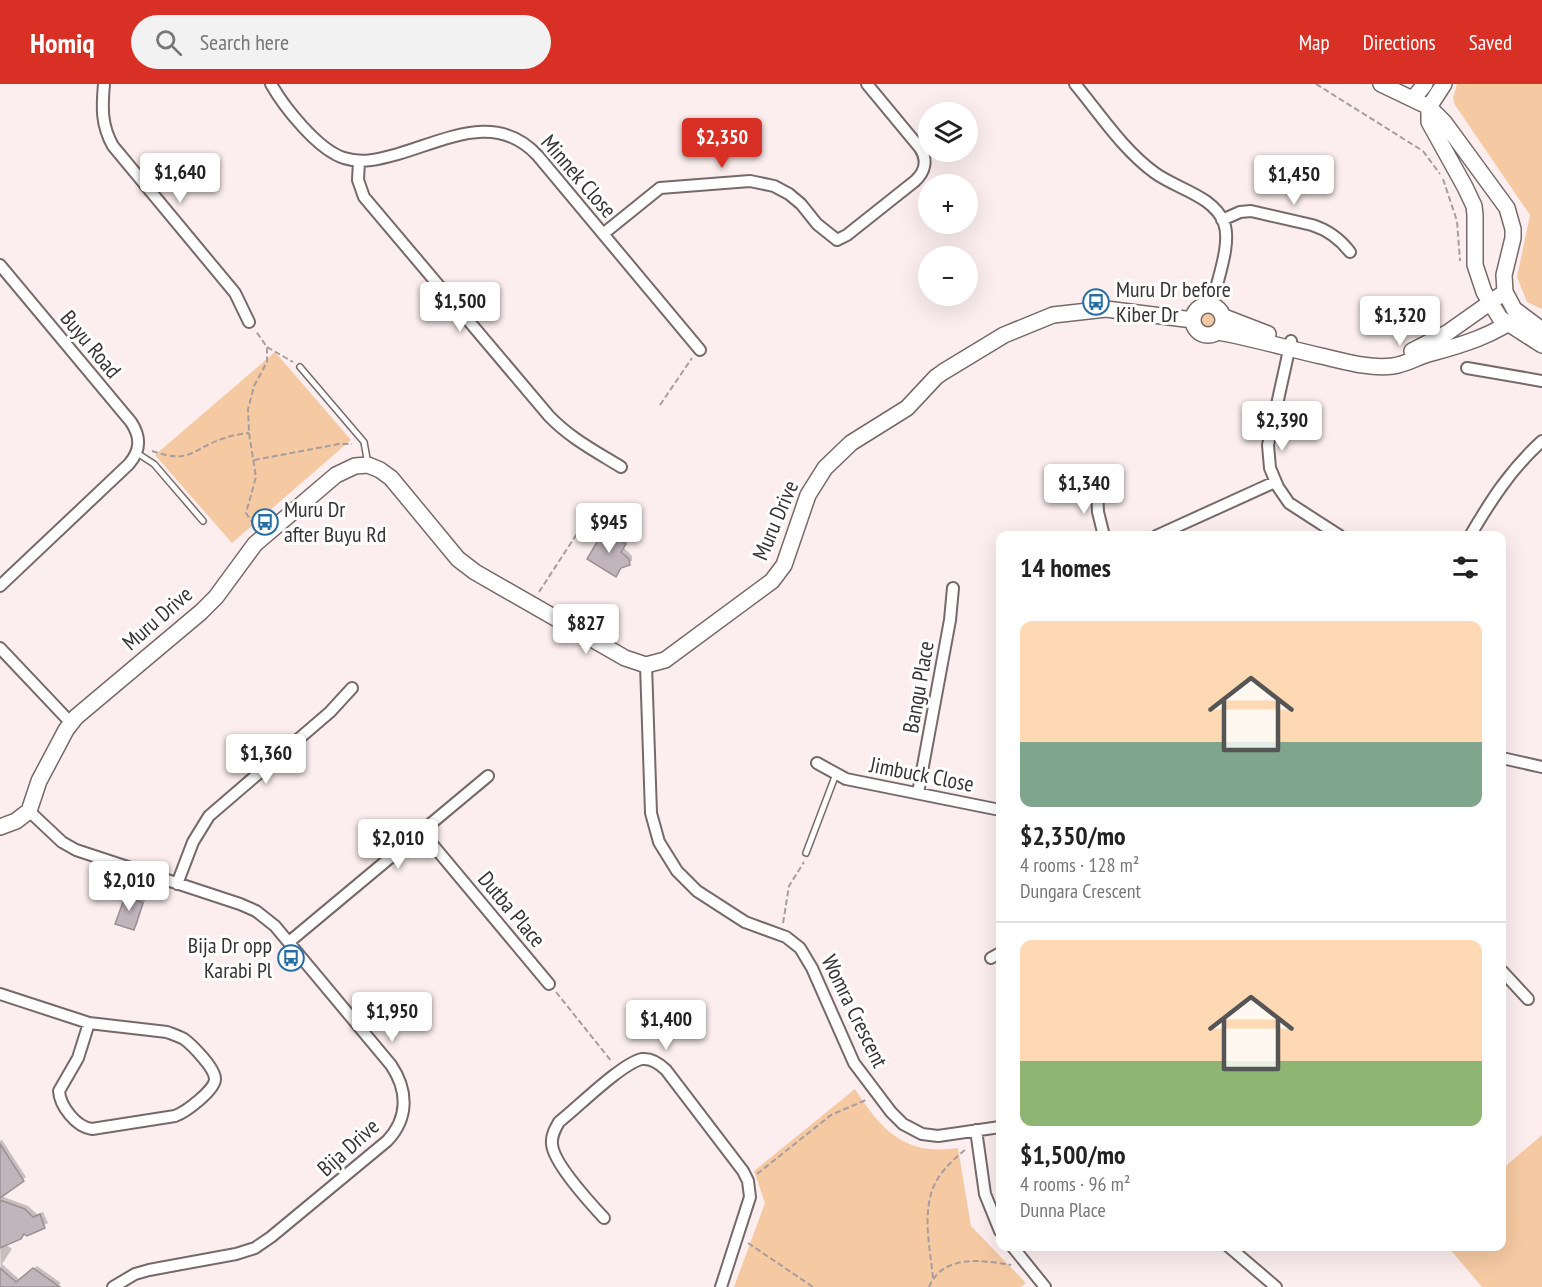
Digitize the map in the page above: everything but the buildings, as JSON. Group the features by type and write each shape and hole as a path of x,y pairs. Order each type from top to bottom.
{"street":[{"path":"104,84 102,117 113,146 235,293 249,322"},
{"name":"Minnek Close","path":"271,84 321,146 336,155 359,161 379,159 473,132 506,133 531,148 700,350"},
{"path":"603,234 660,188 750,181 774,186 789,194 801,204 817,224 837,240 929,171 920,148 867,84"},
{"path":"1075,84 1137,158 1168,182 1208,202 1222,219 1226,240 1212,304"},
{"path":"1381,84 1429,107 1454,135 1507,208 1511,217 1513,238 1503,275 1505,292 1514,320 1542,345"},
{"path":"1413,99 1425,84"},
{"path":"1444,84 1429,107 1429,122 1473,206 1475,265 1479,281 1500,318 1514,320 1542,330"},
{"path":"359,161 358,180 364,196 549,416 575,440 621,467"},
{"path":"1222,219 1240,212 1251,211 1312,225 1336,237 1350,252"},
{"name":"Buyu Road","path":"0,265 131,422 138,435 138,449"},
{"path":"1218,332 1223,325 1224,317 1220,309 1212,304 1198,308 1193,320 1200,333 1209,335 1218,332 1364,356 1394,356 1416,349 1447,333 1505,292"},
{"name":"Muru Drive","path":"646,665 659,663 672,656 772,581 784,565 805,500 825,468 861,436 907,408 936,377 1004,335 1053,315 1106,309 1193,320"},
{"path":"1224,317 1290,344 1365,366 1393,366 1463,345 1514,320"},
{"path":"1290,344 1268,445 1270,468 1285,498 1294,507 1332,531"},
{"path":"1467,368 1542,381"},
{"path":"1473,531 1502,484 1519,463 1542,441"},
{"path":"0,586 129,464 138,449"},
{"path":"368,465 391,478 458,559 469,568 625,658 646,665"},
{"name":"Muru Drive","path":"29,811 39,781 71,723 81,712 206,608 241,560 261,538 336,475 349,468 368,465"},
{"path":"1167,531 1275,482"},
{"path":"1097,488 1098,512 1103,531"},
{"name":"Bangu Place","path":"918,793 950,620 952,588"},
{"path":"0,648 71,723"},
{"name":"Womra Crescent","path":"646,665 650,807 659,842 672,864 690,886 745,922 778,933 794,942 809,961 851,1058 898,1119 915,1131 938,1136 996,1128"},
{"path":"177,884 193,842 209,816 330,712 352,688"},
{"path":"1506,759 1542,767"},
{"name":"Jimbuck Close","path":"817,763 846,779 996,809"},
{"path":"289,942 488,776"},
{"path":"0,827 16,821 29,811"},
{"name":"Bija Drive","path":"29,811 69,847 240,904 269,920 396,1073 402,1086 403,1114 398,1126 382,1146 271,1237 255,1248 236,1254 135,1274 113,1287"},
{"name":"Dutba Place","path":"422,832 549,984"},
{"path":"1506,975 1528,999"},
{"path":"0,994 89,1023 166,1032 179,1036 191,1045 210,1067 214,1075 214,1083 209,1091 187,1110 176,1116 92,1129 83,1127 62,1103 59,1091 78,1058 89,1023"},
{"path":"604,1218 582,1193 556,1156 552,1138 560,1122 627,1065 641,1060 655,1061 661,1065 748,1181 750,1197 721,1287"},
{"path":"976,1130 985,1194 996,1223"},
{"path":"1016,1251 1045,1287"},
{"path":"1234,1251 1276,1287"}],"lane":[{"path":"300,367 364,442 368,465"},
{"path":"138,449 154,464 203,521"},
{"name":"Jimbuck Close","path":"806,853 836,774"}],"path":[{"path":"1316,84 1423,151 1443,178 1454,208 1459,260 1463,267"},
{"path":"249,322 267,347 300,367"},
{"path":"261,538 246,513 256,477 249,433 249,398 267,362 267,347"},
{"path":"660,405 686,363 700,350"},
{"path":"138,449 184,457 224,438 249,433"},
{"path":"253,460 339,444 364,442"},
{"path":"537,594 580,529"},
{"path":"778,933 785,919 789,886 807,858 806,853"},
{"path":"549,984 620,1072"},
{"path":"748,1181 831,1114 857,1105 877,1094"},
{"path":"929,1287 933,1278 928,1226 928,1208 932,1193 940,1175 971,1145"},
{"path":"738,1237 813,1287"},
{"path":"933,1278 962,1261 979,1260 1030,1268"}],"shaded area":[{"path":"1457,84 1542,84 1542,309 1527,302 1517,277 1530,215 1455,105 1453,98"},
{"path":"1206,311 1214,311 1219,316 1217,327 1206,329 1201,324 1201,316"},
{"path":"275,352 351,440 232,543 155,455"},
{"path":"855,1089 869,1110 895,1136 917,1147 958,1148 971,1226 1026,1283 1021,1287 734,1287 765,1203 754,1171"},
{"path":"1542,1135 1542,1287 1482,1287 1451,1251 1506,1251 1506,1166"}],"place":[{"name":"Muru Dr before Kiber Dr","path":"1096,302"},
{"name":"Muru Dr after Buyu Rd","path":"265,522"},
{"name":"Bija Dr opp Karabi Pl","path":"291,958"}]}
